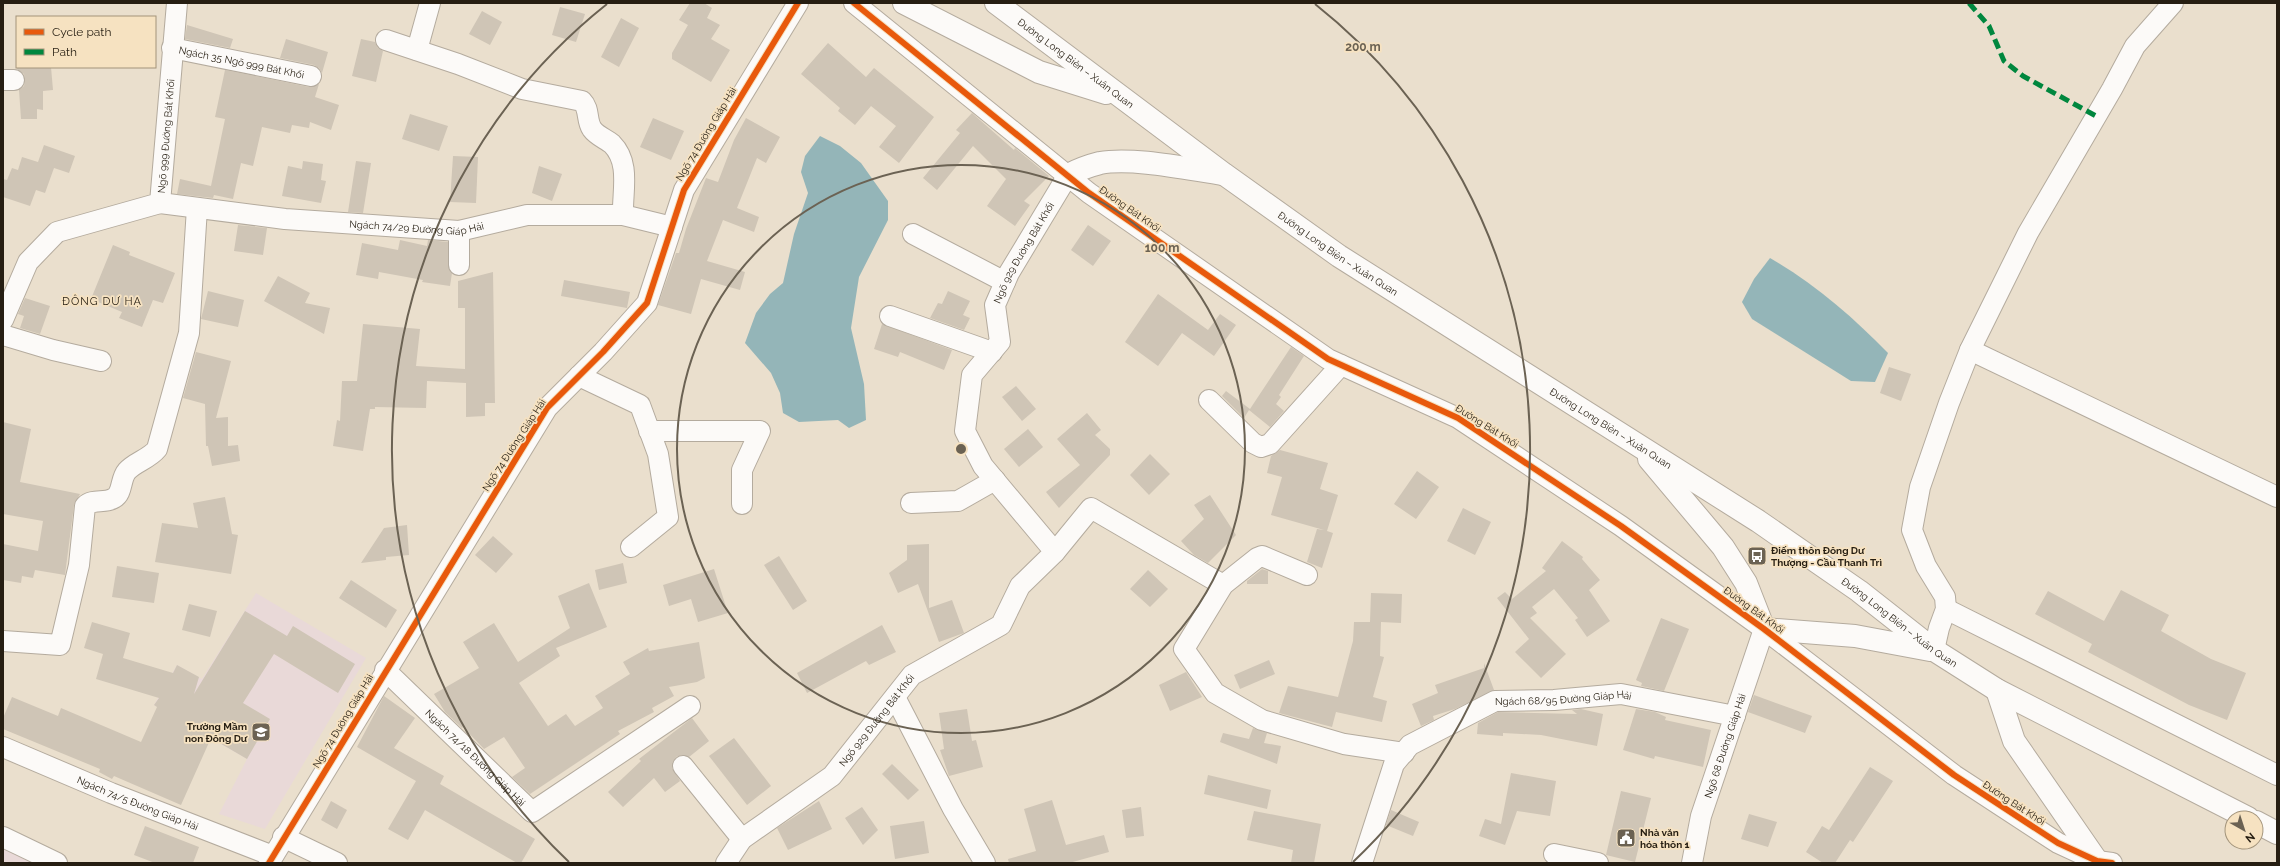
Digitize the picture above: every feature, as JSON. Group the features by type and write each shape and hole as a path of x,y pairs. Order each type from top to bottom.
{"main road":[{"path":"904,3 1039,72 1122,98"},
{"name":"Đường Long Biên – Xuân Quan","path":"996,3 1224,174 1339,256 1758,521 1853,586 1934,650 1997,690 2232,810"},
{"path":"1068,175 1088,166 1114,162 1142,163 1224,174"},
{"path":"1632,440 1723,547 1746,583 1764,629 1855,636 1934,650"},
{"path":"1997,690 2014,741 2102,862"},
{"path":"2264,826 2277,833"}],"street":[{"name":"Ngõ 999 Đường Bát Khối","path":"3,320 28,262 57,232 160,203 177,3"},
{"path":"417,50 430,3"},
{"name":"Ngõ 74 Đường Giáp Hải","path":"271,860 283,837 547,408 647,303 684,190 798,3"},
{"name":"Đường Bát Khối","path":"854,3 1090,193 1328,359 1458,418 1621,526 1764,629 1954,775 2058,843 2102,862"},
{"path":"1934,650 1946,609 1945,597 1926,566 1912,530 1920,487 1970,350 2028,233 2112,89 2135,46 2173,3"},
{"path":"386,40 458,64 522,89 582,101 586,105 592,130 612,144 621,159 624,180 622,196 623,215"},
{"name":"Ngách 35 Ngõ 999 Bát Khối","path":"172,48 312,76"},
{"name":"Ngõ 929 Đường Bát Khối","path":"726,863 742,839 832,776 912,675 1001,625 1020,586 1055,552 983,466 965,431 972,375 1000,342 995,305 1005,282 1068,175"},
{"name":"Ngách 74/29 Đường Giáp Hải","path":"160,203 285,220 459,231 527,215 623,215 672,227"},
{"path":"3,641 60,645 79,565 85,506 91,502 112,500 116,497 121,487 122,479 128,470 143,462 157,449 189,333 197,208"},
{"path":"459,231 459,266"},
{"path":"913,234 1005,282"},
{"path":"890,316 992,352"},
{"path":"3,335 53,350 100,361"},
{"path":"1970,350 2277,497"},
{"path":"1209,400 1253,443 1261,446 1270,444 1341,365"},
{"path":"579,376 640,405 658,454 668,517 631,547"},
{"path":"649,431 760,431 742,470 742,504"},
{"path":"911,503 958,501 995,480"},
{"path":"1055,552 1091,508 1223,585"},
{"path":"1307,575 1262,556 1257,558 1223,585 1184,649 1215,693 1262,720 1344,744 1404,753"},
{"path":"1946,609 2277,775"},
{"name":"Ngõ 68 Đường Giáp Hải","path":"1692,863 1701,816 1764,629"},
{"name":"Ngách 74/18 Đường Giáp Hải","path":"385,670 532,812 690,706"},
{"name":"Ngách 68/95 Đường Giáp Hải","path":"1362,863 1394,764 1410,745 1495,701 1554,700 1621,694 1735,716"},
{"path":"895,697 953,809 984,863"},
{"name":"Ngách 74/5 Đường Giáp Hải","path":"3,747 271,860"},
{"path":"683,766 742,839"},
{"path":"3,836 57,863"},
{"path":"283,837 337,863"},
{"path":"1554,854 1598,863"}],"shaded area":[{"name":"Trường Mầm non Đông Dư","path":"256,593 366,658 265,829 219,814 247,759 154,705 177,665 202,679"},
{"path":"3,847 36,863 3,863"}],"water":[{"path":"820,136 840,146 861,163 888,201 888,220 859,277 851,328 864,384 866,420 849,428 838,420 799,422 783,413 780,393 771,373 745,343 756,313 770,294 783,283 794,234 808,193 801,172 805,156"},
{"path":"1770,258 1802,278 1832,301 1861,326 1888,353 1875,382 1851,381 1752,319 1742,302 1754,279"}],"building":[{"path":"690,3 704,3 712,8 707,18 720,25 711,39 730,50 711,82 672,59 672,53 688,25 679,20"},
{"path":"560,7 585,14 576,42 552,35"},
{"path":"482,11 502,22 490,45 469,34"},
{"path":"621,18 639,28 619,67 601,57"},
{"path":"187,25 233,39 230,48 185,39"},
{"path":"286,39 328,52 322,73 319,68 314,65 280,58"},
{"path":"361,39 375,42 378,48 383,51 376,82 352,76"},
{"path":"828,43 866,77 874,68 934,117 899,163 879,147 896,126 871,106 855,125 838,111 840,108 801,74"},
{"path":"51,68 53,90 43,91 43,110 37,109 37,119 21,119 19,90 24,86 25,80 24,74 17,69"},
{"path":"225,70 309,87 319,84 315,97 339,105 331,130 310,122 309,128 292,125 290,133 262,127 253,166 241,163 233,199 214,195 213,198 177,194 180,179 211,186 225,119 215,117"},
{"path":"972,113 1014,150 1015,148 1049,176 1024,201 1030,205 1015,226 987,206 1006,179 973,146 937,190 923,178 960,133 956,130"},
{"path":"410,114 448,126 439,151 402,139"},
{"path":"653,118 684,131 671,160 640,147"},
{"path":"746,118 780,137 766,163 757,158 737,208 759,217 754,232 723,220 707,261 745,272 740,290 701,279 691,314 658,305 676,253 679,253 686,229 706,178 718,182 734,140"},
{"path":"44,145 75,156 69,173 54,168 45,193 36,190 30,206 3,197 3,179 7,180 12,168 18,170 22,157 38,162"},
{"path":"453,156 478,157 476,203 450,202"},
{"path":"303,161 323,164 321,180 326,181 321,203 282,196 288,166 302,169"},
{"path":"356,161 371,163 363,213 348,212"},
{"path":"539,166 562,174 552,201 532,193"},
{"path":"238,225 267,228 263,255 234,251"},
{"path":"1088,225 1111,241 1093,266 1071,250"},
{"path":"400,240 427,246 428,240 448,242 448,265 452,273 450,286 422,282 423,280 379,272 378,279 356,275 362,243 398,250"},
{"path":"113,245 130,252 129,255 175,273 163,303 153,300 142,327 119,318 122,312 91,299"},
{"path":"493,272 495,403 485,403 485,416 466,417 466,383 427,381 426,408 375,407 375,409 370,409 363,451 333,446 337,420 340,421 342,381 357,381 363,324 420,329 416,366 465,369 465,308 458,308 458,281"},
{"path":"278,276 310,293 305,303 330,308 324,334 264,301"},
{"path":"564,280 630,292 627,308 561,296"},
{"path":"208,291 244,300 238,327 201,319"},
{"path":"948,291 970,301 963,315 970,318 964,330 930,318 938,303 942,304"},
{"path":"1158,294 1208,330 1220,314 1236,325 1214,356 1182,333 1158,366 1125,342"},
{"path":"25,298 50,306 40,334 20,328 24,316 18,314"},
{"path":"882,324 952,350 944,370 900,352 898,357 874,349"},
{"path":"1291,347 1304,356 1279,395 1281,397 1276,404 1284,411 1270,427 1249,410 1244,418 1222,396 1226,391 1250,409"},
{"path":"196,352 231,361 216,418 228,417 228,446 238,445 240,461 212,466 208,446 206,446 205,404 183,398"},
{"path":"1889,367 1911,374 1901,401 1880,393"},
{"path":"1016,386 1036,409 1022,421 1002,397"},
{"path":"1087,413 1101,430 1095,435 1110,449 1110,455 1059,508 1046,492 1080,465 1057,439"},
{"path":"3,422 31,429 20,482 80,494 74,505 65,575 35,570 33,578 22,576 21,583 3,580 3,544 38,551 43,521 3,514"},
{"path":"1028,429 1043,447 1019,467 1004,449"},
{"path":"1280,450 1328,463 1320,489 1338,495 1327,531 1333,533 1322,568 1307,562 1317,529 1324,530 1271,515 1282,477 1267,473 1271,456"},
{"path":"1150,454 1170,474 1149,495 1130,475"},
{"path":"1417,471 1439,487 1416,519 1394,504"},
{"path":"1210,495 1236,535 1208,563 1194,555 1181,541 1204,519 1194,505"},
{"path":"225,497 232,534 238,535 231,574 155,562 162,523 198,528 193,503"},
{"path":"1463,508 1491,522 1475,555 1447,541"},
{"path":"407,525 409,555 386,557 386,560 361,563 384,528"},
{"path":"493,536 513,554 496,573 475,555"},
{"path":"1562,541 1583,557 1582,559 1600,580 1589,590 1610,621 1587,637 1575,620 1578,618 1554,589 1532,607 1537,613 1530,618 1566,654 1541,678 1515,652 1529,639 1497,598 1505,592 1512,599 1546,571 1542,568"},
{"path":"929,544 929,608 952,600 964,633 939,642 918,584 898,593 889,573 907,560 907,545"},
{"path":"779,556 807,601 793,610 764,565"},
{"path":"623,563 627,583 599,590 595,570"},
{"path":"117,566 159,573 154,603 112,597"},
{"path":"714,569 728,613 698,622 691,599 669,606 663,585"},
{"path":"1262,569 1268,571 1268,584 1247,584 1247,581"},
{"path":"1148,570 1168,589 1150,607 1130,589"},
{"path":"351,580 397,610 386,628 339,598"},
{"path":"589,583 607,627 556,648 560,656 519,683 548,726 566,714 575,726 603,708 595,696 630,674 623,662 648,648 649,651 699,642 705,678 697,682 669,687 674,696 652,708 654,712 618,731 620,734 530,794 512,777 525,768 504,737 484,749 463,727 462,728 445,712 434,694 479,668 463,642 494,623 518,662 570,628 558,596"},
{"path":"2121,590 2169,615 2161,631 2211,659 2246,673 2227,720 2189,705 2088,652 2092,644 2035,614 2048,591 2104,621"},
{"path":"1371,593 1402,594 1401,623 1381,622 1380,656 1384,657 1373,697 1387,701 1382,722 1336,712 1332,727 1279,713 1288,686 1338,697 1353,641 1354,622 1370,622"},
{"path":"189,604 217,611 210,637 182,630"},
{"path":"245,611 287,636 293,626 355,664 338,693 274,654 243,703 270,719 247,759 211,738 181,805 114,776 112,779 99,772 100,769 3,729 3,718 12,697 58,716 61,708 141,742 157,707 154,705 159,698 96,679 103,654 84,648 92,622 130,633 123,658 173,673 177,665 199,677 194,694"},
{"path":"1661,618 1689,629 1664,691 1641,686 1642,683 1636,680"},
{"path":"882,625 896,652 869,665 866,661 807,693 797,673"},
{"path":"1269,660 1275,674 1240,689 1234,675"},
{"path":"1484,663 1494,690 1455,709 1433,716 1434,720 1421,726 1412,704 1438,693 1435,685 1484,668"},
{"path":"1186,672 1202,697 1170,711 1159,685"},
{"path":"1754,695 1812,716 1805,733 1748,712"},
{"path":"384,696 415,718 394,748 444,776 440,784 535,839 521,863 517,863 425,810 408,840 388,829 416,781 357,747"},
{"path":"967,709 972,741 976,740 983,767 949,776 940,750 944,749 939,713"},
{"path":"1581,709 1603,714 1597,746 1541,735 1503,733 1503,736 1477,734 1478,723 1498,712 1577,714 1572,710"},
{"path":"1636,709 1655,712 1666,717 1665,720 1711,730 1703,767 1655,756 1654,759 1623,750"},
{"path":"692,718 709,741 689,757 682,755 676,757 672,768 680,781 665,792 654,778 623,807 608,792 641,761 639,759"},
{"path":"1253,728 1267,733 1264,743 1281,746 1277,764 1220,742 1223,733 1249,739"},
{"path":"734,738 771,786 747,805 709,756"},
{"path":"892,764 919,790 908,800 882,774"},
{"path":"1870,767 1893,781 1853,842 1850,840 1835,863 1823,863 1806,852 1822,826 1829,830"},
{"path":"1511,773 1556,781 1550,816 1517,811 1505,845 1479,836 1485,819 1501,824"},
{"path":"1208,775 1271,790 1267,809 1204,794"},
{"name":"Nhà văn hóa thôn 1","path":"1621,791 1651,798 1635,862 1606,855"},
{"path":"1052,800 1066,845 1104,835 1109,852 1069,863 1009,863 1008,859 1036,851 1024,809"},
{"path":"331,801 347,810 337,829 321,820"},
{"path":"819,801 832,829 788,850 777,828"},
{"path":"862,807 878,830 863,845 845,818"},
{"path":"1141,807 1144,836 1126,838 1122,810"},
{"path":"1391,810 1419,822 1413,836 1386,825"},
{"path":"1254,811 1321,824 1314,863 1291,863 1293,850 1247,840"},
{"path":"1749,814 1777,822 1768,847 1741,839"},
{"path":"924,821 929,853 895,859 890,826"},
{"path":"145,826 199,847 193,863 155,863 134,855"}],"marked path":[{"path":"1969,3 1989,26 2004,61 2023,76 2096,116"}],"cycle path":[{"path":"269,863 547,408 603,352 647,303 684,190 798,3"},
{"path":"854,3 1089,193 1328,359 1458,418 1621,526 1764,629 1954,775 2058,843 2097,861 2112,863"}],"place":[{"name":"Điếm thôn Đông Dư Thượng - Cầu Thanh Trì","path":"1757,556"},
{"name":"Trường Mầm non Đông Dư","path":"261,732"},
{"name":"Nhà văn hóa thôn 1","path":"1626,838"}],"district":[{"name":"ĐÔNG DƯ HẠ","path":"102,301"}]}
